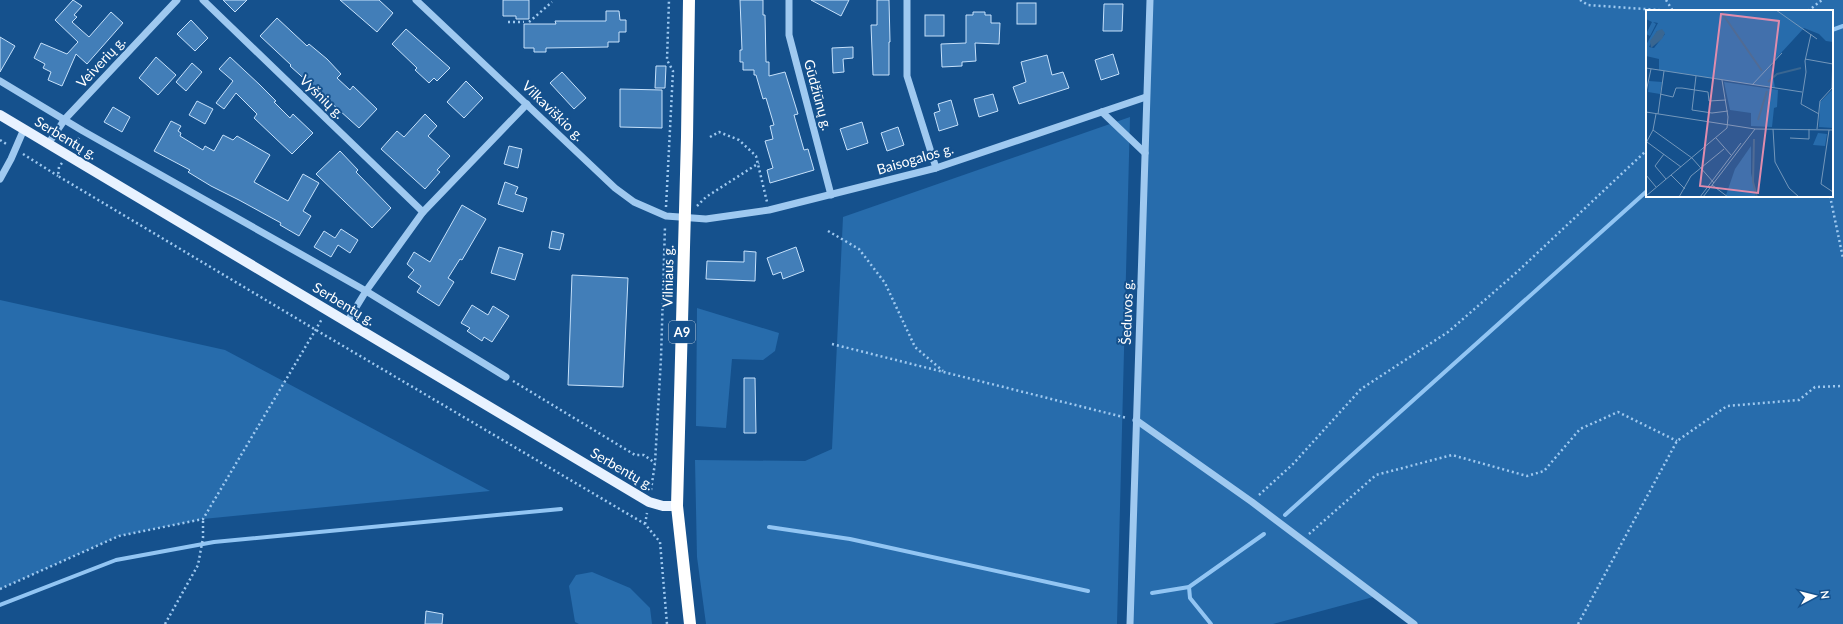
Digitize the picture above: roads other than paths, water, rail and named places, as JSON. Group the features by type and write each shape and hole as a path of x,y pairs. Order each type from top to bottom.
{"highway":[{"name":"Vilniaus g.","path":"688,0 685,218 677,506 690,624"}],"main road":[{"name":"Serbentų g.","path":"0,115 649,502 663,506 677,506"}],"street":[{"name":"Veiverių g.","path":"48,144 65,119 177,0"},
{"name":"Vyšnių g.","path":"203,0 423,212"},
{"name":"Vilkaviškio g.","path":"416,0 615,188 634,202 666,216 685,218"},
{"name":"Gūdžiūnų g.","path":"789,0 789,35 831,195"},
{"path":"907,0 907,76 936,168"},
{"name":"Šeduvos g.","path":"1130,624 1150,0"},
{"path":"0,81 83,131 366,291 506,377"},
{"name":"Baisogalos g.","path":"685,218 706,219 769,210 936,168 1146,97"},
{"path":"347,322 366,291 423,212 527,104"},
{"path":"1102,112 1145,153"},
{"path":"0,179 24,129"},
{"path":"1136,420 1252,502 1414,624"}],"waterway":[{"path":"1833,30 1843,26"},
{"path":"1285,515 1646,192"},
{"path":"0,605 116,560 214,542 561,509"},
{"path":"769,527 850,539 1088,591"},
{"path":"1152,593 1189,587 1264,534"},
{"path":"1189,587 1190,598 1211,624"}]}
